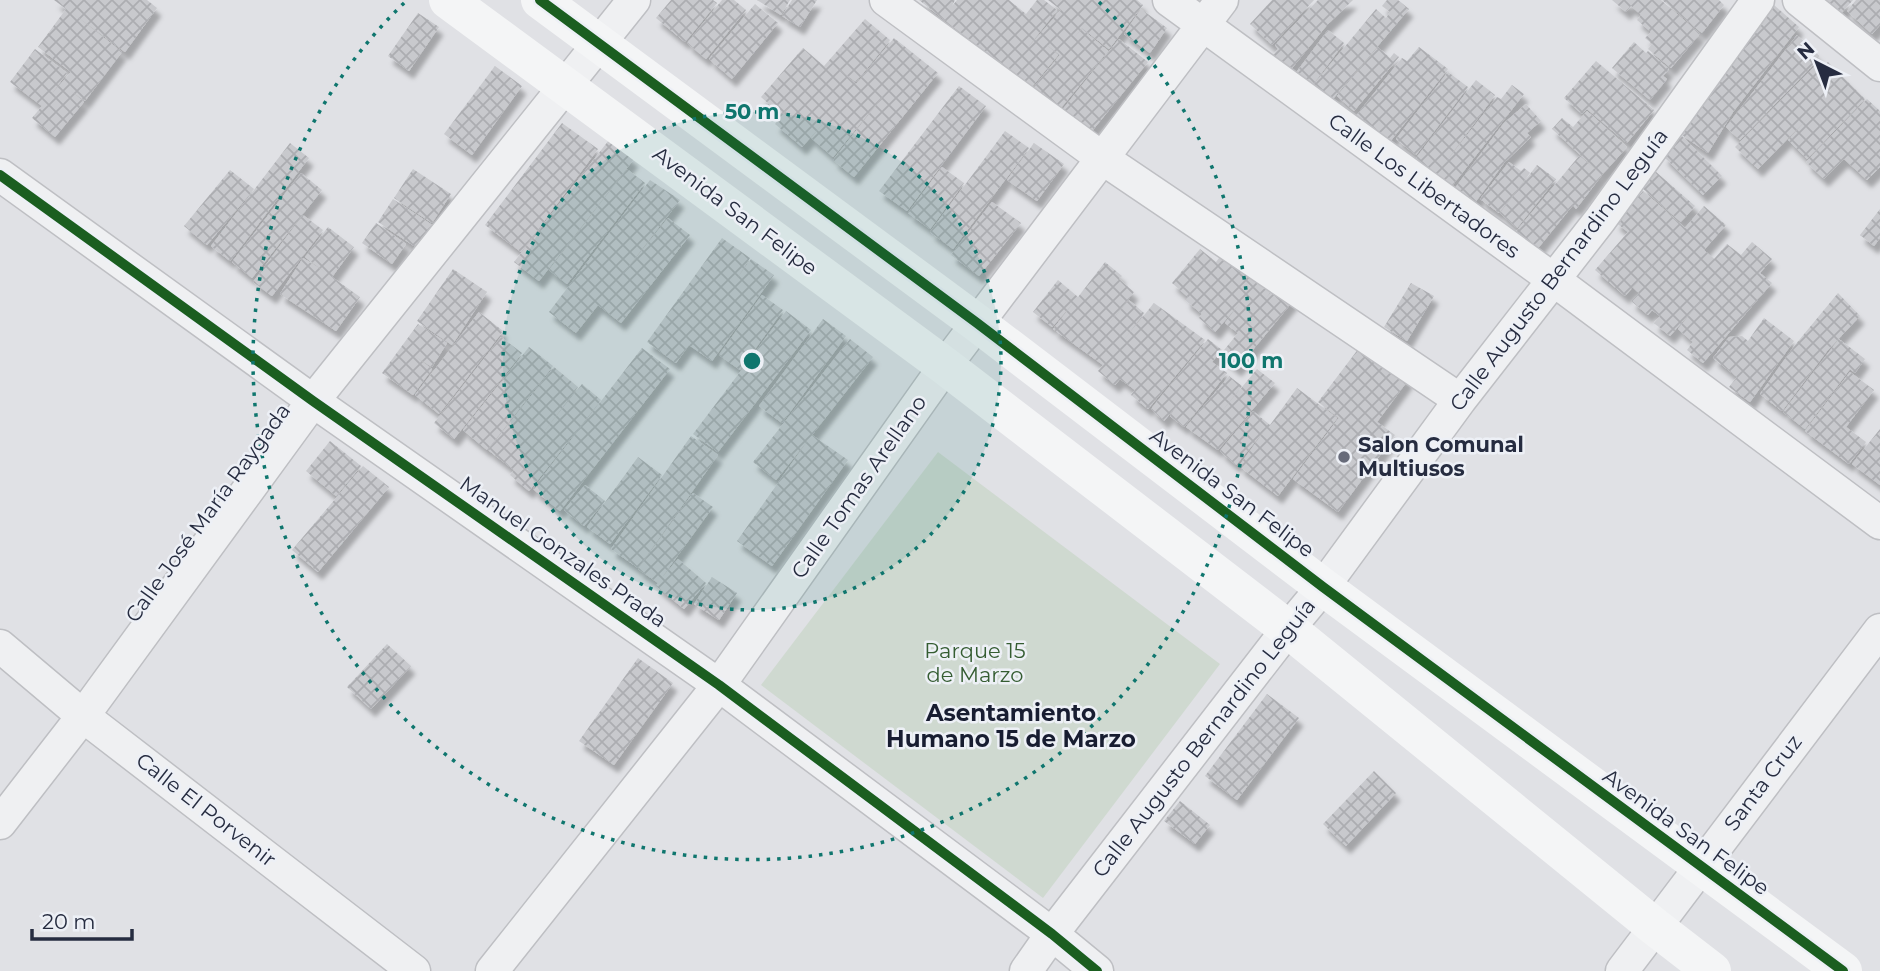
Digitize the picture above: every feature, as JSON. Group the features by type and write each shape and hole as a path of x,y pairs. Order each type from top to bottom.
{"street":[{"name":"Avenida San Felipe","path":"449,0 945,366 1287,629 1712,971"},
{"name":"Avenida San Felipe","path":"540,0 977,323 1323,586 1843,971"},
{"name":"Calle José María Raygada","path":"0,823 83,716 313,401 634,0"},
{"path":"886,0 1102,158 1460,400"},
{"name":"Calle Los Libertadores","path":"1169,0 1554,280 1880,523"},
{"name":"Calle Tomas Arellano","path":"492,971 719,685 945,366 1222,0"},
{"name":"Calle Augusto Bernardino Leguía","path":"1026,971 1287,629 1323,586 1460,400 1600,220 1758,0"},
{"path":"1800,0 1880,65"},
{"name":"Manuel Gonzales Prada","path":"0,175 313,401 719,685 1052,934 1097,971"},
{"name":"Santa Cruz","path":"1622,971 1880,630"},
{"name":"Calle El Porvenir","path":"0,646 83,716 414,971"}],"green space":[{"name":"Parque 15 de Marzo","path":"938,452 1220,664 1043,898 761,685"}],"building":[{"path":"54,0 147,0 157,8 125,52 71,12 122,52 85,101 71,91 84,102 55,137 32,118 42,106 10,82 35,49 67,73 50,96 71,72 38,47 66,9"},
{"path":"671,0 713,0 717,3 685,42 656,18"},
{"path":"722,0 734,0 746,10 706,59 687,43"},
{"path":"757,0 790,0 781,15"},
{"path":"792,0 817,0 800,27 782,16"},
{"path":"919,0 955,0 952,6 957,0 1009,0 1026,14 1037,0 1044,0 1057,10 1025,51 1061,10 1048,0 1137,0 1143,5 1109,49 1082,28 1073,39 1082,29 1108,51 1055,115 1029,93 1060,55 1043,42 1058,55 1026,94 986,63 991,56"},
{"path":"1272,0 1314,0 1272,45 1250,24"},
{"path":"1318,0 1353,0 1327,25 1288,73 1270,59 1278,49 1275,45"},
{"path":"1387,0 1398,0 1409,9 1332,100 1314,84 1376,9 1386,18 1390,12 1382,6"},
{"path":"1612,0 1661,0 1700,34 1671,68 1648,49 1652,44 1645,38 1651,32 1637,20 1641,15 1631,6 1626,12"},
{"path":"1662,0 1719,0 1724,5 1702,33"},
{"path":"1819,0 1853,0 1838,17"},
{"path":"1856,0 1880,0 1880,25 1872,34 1847,11"},
{"path":"755,4 778,23 732,79 709,59"},
{"path":"1774,5 1799,27 1733,112 1708,153 1679,133 1703,89"},
{"path":"1141,9 1167,28 1150,53 1124,34"},
{"path":"418,13 439,27 409,71 388,56"},
{"path":"865,19 890,40 856,82 836,67 856,84 894,38 938,73 854,177 833,160 896,80 833,157 811,138 827,119 802,147 775,124 791,105 781,115 761,97 803,48 824,66"},
{"path":"1328,30 1344,43 1311,87 1295,74"},
{"path":"1797,35 1819,56 1814,61 1816,62 1740,140 1726,127"},
{"path":"1119,39 1148,62 1092,131 1063,109"},
{"path":"1634,42 1669,69 1663,76 1667,79 1650,100 1612,68"},
{"path":"1378,47 1390,58 1394,53 1399,57 1354,111 1337,96"},
{"path":"1419,47 1448,69 1389,143 1356,116 1402,58 1407,61"},
{"path":"1596,61 1654,110 1627,143 1587,109 1582,114 1564,98"},
{"path":"1828,62 1865,99 1807,159 1788,140 1810,116 1758,169 1735,147 1818,63 1822,67"},
{"path":"495,66 522,86 472,155 444,134"},
{"path":"1448,72 1468,87 1416,155 1396,139"},
{"path":"1476,80 1495,95 1442,167 1497,97 1501,99 1512,85 1524,94 1452,186 1436,173 1433,177 1413,162"},
{"path":"959,86 986,106 907,211 879,191"},
{"path":"1867,99 1880,111 1880,167 1867,180 1844,159 1824,179 1806,162"},
{"path":"1526,104 1541,121 1527,133 1531,137 1504,163 1474,204 1455,188 1504,123"},
{"path":"1587,111 1627,147 1602,175 1552,129 1562,118 1573,127"},
{"path":"562,123 598,149 521,252 485,225"},
{"path":"1005,131 1029,148 953,249 930,232"},
{"path":"1682,136 1722,176 1703,195 1663,156"},
{"path":"609,140 634,159 539,281 514,262"},
{"path":"290,143 309,158 230,261 211,246"},
{"path":"1034,143 1064,164 1037,201 1007,180"},
{"path":"1579,156 1602,175 1576,209 1573,205 1535,252 1513,235"},
{"path":"1509,162 1521,171 1524,168 1530,173 1499,213 1480,199"},
{"path":"1537,165 1556,179 1517,228 1500,213"},
{"path":"942,167 964,183 930,229 908,213"},
{"path":"413,169 451,194 432,223 394,198"},
{"path":"627,169 645,183 567,284 549,270"},
{"path":"230,170 254,189 207,245 184,226"},
{"path":"1655,171 1695,206 1681,222 1641,187"},
{"path":"301,173 322,190 252,278 232,262"},
{"path":"650,180 680,200 611,289 668,218 690,235 621,323 598,305 576,333 549,312"},
{"path":"1643,191 1685,228 1704,206 1726,225 1704,250 1714,259 1727,244 1741,255 1752,242 1772,259 1760,273 1772,283 1703,363 1687,350 1693,342 1678,329 1704,297 1670,336 1654,323 1660,316 1652,310 1648,315 1631,301 1639,293 1633,288 1671,244 1625,296 1595,270 1628,232 1615,222"},
{"path":"393,199 432,225 417,248 378,222"},
{"path":"992,202 1021,223 979,276 951,255"},
{"path":"1880,209 1880,238 1874,246 1860,235"},
{"path":"303,215 323,230 272,296 253,282"},
{"path":"376,223 406,244 392,264 362,243"},
{"path":"328,227 354,247 332,277 360,297 336,331 280,294 303,258 325,272 305,257"},
{"path":"722,238 750,258 736,280 751,259 774,275 712,361 689,345 676,363 647,342"},
{"path":"1200,249 1216,262 1225,250 1275,285 1266,298 1277,286 1294,300 1237,369 1220,355 1238,333 1225,323 1240,303 1215,332 1199,318 1202,314 1185,300 1188,297 1172,283"},
{"path":"1105,262 1122,276 1119,279 1134,292 1107,326 1129,300 1144,313 1123,341 1154,303 1205,340 1148,409 1131,395 1135,390 1120,379 1115,385 1098,371 1103,365 1053,329 1076,300 1052,327 1033,312 1058,280 1078,297"},
{"path":"453,269 487,292 452,345 417,321"},
{"path":"1411,283 1434,296 1407,341 1384,327"},
{"path":"1838,293 1860,316 1827,351 1782,411 1760,394 1795,345"},
{"path":"762,295 783,310 740,370 719,355"},
{"path":"786,311 811,330 718,452 693,434"},
{"path":"479,312 503,331 439,414 415,395"},
{"path":"1764,318 1794,341 1750,402 1729,387 1737,377 1713,358 1729,337 1742,336 1748,341"},
{"path":"823,319 846,336 782,423 759,406"},
{"path":"418,324 447,343 432,367 416,357 432,369 413,395 382,373"},
{"path":"501,337 522,353 454,439 434,423"},
{"path":"850,339 873,357 812,435 848,460 772,566 737,541 809,439 776,480 753,462"},
{"path":"1208,339 1222,350 1212,362 1227,373 1184,427 1170,416 1178,404 1164,421 1151,409"},
{"path":"1839,339 1865,359 1855,373 1850,369 1805,429 1783,412"},
{"path":"529,347 553,366 487,450 463,430"},
{"path":"642,348 670,369 560,511 533,489"},
{"name":"Salon Comunal Multiusos","path":"1359,348 1409,379 1377,422 1395,435 1338,512 1293,479 1339,418 1318,402"},
{"path":"554,367 578,387 535,443 582,384 601,400 529,491 510,475 514,470 488,450"},
{"path":"1257,369 1275,383 1218,450 1186,427 1229,376 1242,386 1208,428"},
{"path":"1850,372 1874,390 1846,427 1866,442 1849,464 1805,431"},
{"path":"1297,388 1337,418 1278,496 1239,466 1268,426 1236,465 1220,451 1253,411 1270,425"},
{"path":"1880,429 1880,485 1852,464"},
{"path":"691,436 718,455 638,568 611,549"},
{"path":"330,441 361,466 336,496 306,471"},
{"path":"638,457 662,475 610,544 587,527"},
{"path":"363,466 389,487 318,572 292,550"},
{"path":"585,485 605,501 584,526 564,510"},
{"path":"693,493 713,507 660,580 678,559 706,583 684,609 656,586 658,583 638,569"},
{"path":"712,577 737,593 719,620 694,604"},
{"path":"387,644 411,666 371,709 347,687"},
{"path":"638,658 673,683 614,765 579,741"},
{"path":"1267,694 1299,718 1237,800 1205,776"},
{"path":"1374,771 1396,793 1346,846 1323,824"},
{"path":"1180,801 1210,825 1195,844 1164,821"}],"cycle path":[{"path":"540,0 977,323 1323,587 1843,971"},
{"path":"0,175 313,401 719,685 1052,934 1097,971"}],"place":[{"name":"Salon Comunal Multiusos","path":"1344,457"}],"district":[{"name":"Asentamiento Humano 15 de Marzo","path":"1011,726"}]}
